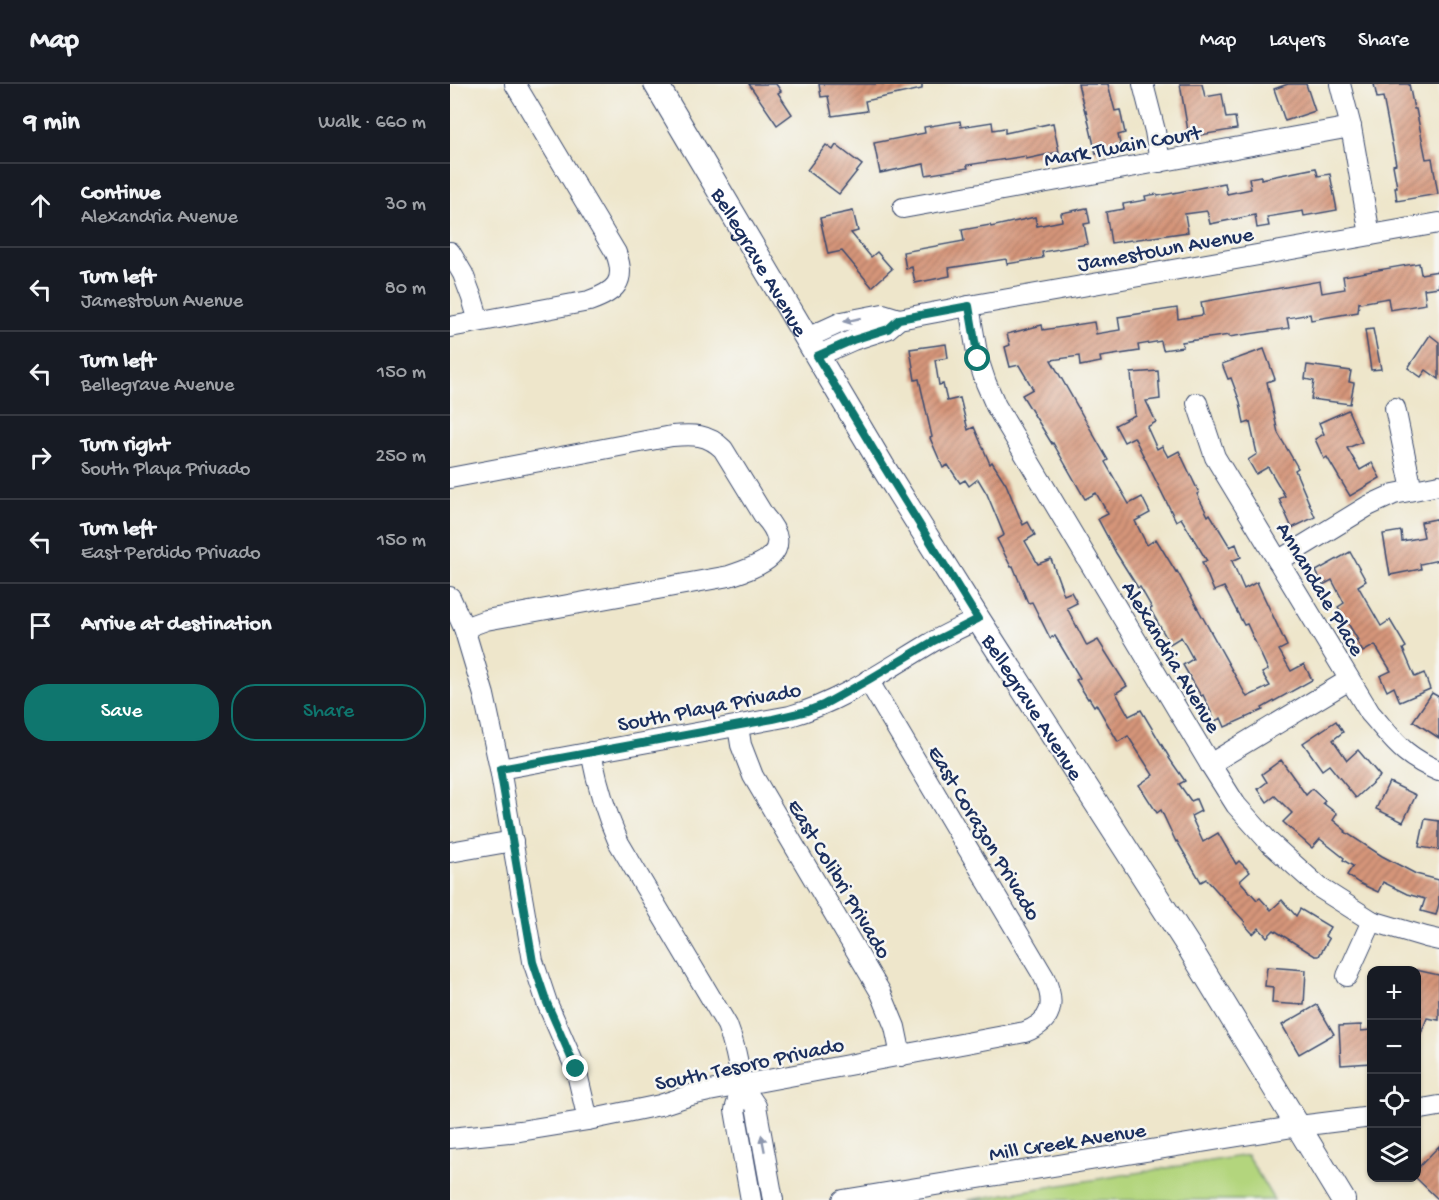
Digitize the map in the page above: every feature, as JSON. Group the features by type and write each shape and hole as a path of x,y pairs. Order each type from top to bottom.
{"main road":[{"name":"Bellegrave Avenue","path":"656,84 884,467 978,619 1189,947 1343,1200"}],"street":[{"path":"450,327 589,301 614,289 620,276 616,253 515,84"},
{"path":"1143,84 1160,162"},
{"path":"1340,84 1351,127 1370,235"},
{"name":"Mark Twain Court","path":"903,208 1351,127"},
{"name":"Jamestown Avenue","path":"812,347 853,340 888,329 899,319 1439,223"},
{"path":"450,252 463,274 479,321"},
{"name":"Alexandria Avenue","path":"969,306 978,359 996,406 1236,805 1270,843 1320,888 1372,921 1439,940"},
{"name":"Annandale Place","path":"1197,403 1215,456 1370,713 1405,752 1439,771"},
{"path":"1395,408 1412,490"},
{"path":"450,478 672,436 703,437 715,442 730,459 771,523 776,536 777,547 772,555 759,566 729,576 486,620 464,628"},
{"path":"1278,561 1368,506 1394,494 1439,485"},
{"path":"450,597 464,628 484,695 500,769 533,962 547,1003 576,1069 588,1120"},
{"name":"South Playa Privado","path":"500,769 738,726 807,711 823,705 932,642 978,619"},
{"name":"East Corazon Privado","path":"868,680 1044,977 1050,995 1049,1013"},
{"path":"1210,764 1349,680"},
{"name":"East Colibri Privado","path":"738,726 741,745 753,776 881,993 895,1027 901,1056"},
{"path":"591,752 603,800 619,843 727,1025 738,1059 742,1086 735,1110 751,1200"},
{"path":"450,852 513,841"},
{"path":"1347,976 1372,921"},
{"name":"South Tesoro Privado","path":"450,1138 520,1131 588,1120 660,1105 692,1095 1025,1032 1039,1025 1049,1013"},
{"path":"742,1086 756,1106 773,1200"},
{"path":"1421,1109 1439,1106"},
{"name":"Mill Creek Avenue","path":"843,1200 1299,1126 1367,1118"}],"green space":[{"path":"1247,1155 1274,1200 968,1200"}],"building":[{"path":"749,84 776,84 781,91 778,93 792,114 777,125"},
{"path":"819,84 922,84 922,89 865,101 867,111 832,116 828,96 821,97"},
{"path":"1078,84 1108,84 1115,111 1120,110 1125,133 1118,135 1121,148 1096,154"},
{"path":"1180,84 1202,84 1205,97 1222,94 1226,118 1235,117 1237,129 1189,137"},
{"path":"1288,84 1306,84 1315,111 1285,121 1274,89"},
{"path":"1374,84 1409,84 1426,159 1432,158 1438,194 1397,201 1393,165 1396,164 1383,97 1377,98"},
{"path":"960,121 961,127 992,122 993,130 1005,128 1005,133 1053,123 1059,152 1026,159 1026,156 967,165 968,168 926,175 924,164 880,173 874,143 925,133 924,127"},
{"path":"826,145 833,150 836,145 862,165 839,194 807,170"},
{"path":"1316,168 1318,176 1330,174 1337,210 1304,216 1303,211 1267,217 1269,226 1257,228 1255,215 1210,224 1207,211 1185,214 1188,232 1111,243 1106,212 1124,209 1123,204 1146,200 1145,196 1157,194 1158,196 1225,183 1227,194 1251,189 1249,178 1261,176 1261,179"},
{"path":"1087,208 1090,223 1084,224 1088,244 1042,252 1043,258 1007,264 1006,259 949,268 950,276 915,283 912,267 906,269 903,252 964,241 962,230 990,225 991,227 1035,217 1037,226 1062,221 1061,213"},
{"path":"853,211 858,231 851,233 871,257 877,252 892,269 872,287 842,251 828,254 820,218"},
{"path":"1419,263 1421,274 1439,271 1439,287 1424,289 1426,304 1390,310 1388,298 1359,302 1358,312 1311,320 1310,314 1287,318 1289,328 1182,342 1183,347 1163,350 1161,341 1138,345 1139,351 1100,357 1101,362 1080,366 1079,356 1051,360 1108,460 1105,462 1129,504 1142,497 1150,513 1135,521 1147,545 1156,539 1177,571 1247,697 1270,686 1262,673 1268,670 1247,624 1244,625 1224,587 1214,591 1202,562 1207,561 1181,518 1176,521 1134,437 1124,442 1115,425 1135,415 1131,373 1158,371 1160,399 1146,401 1156,422 1147,427 1157,449 1162,446 1168,457 1179,451 1208,516 1210,514 1230,547 1236,544 1241,557 1232,561 1244,589 1257,582 1287,646 1279,650 1291,671 1304,664 1312,680 1262,708 1263,710 1225,727 1221,718 1215,721 1203,695 1201,696 1183,665 1193,659 1181,637 1170,644 1140,587 1138,588 1116,553 1098,519 1108,514 1096,493 1085,499 1022,395 1033,389 1019,365 1010,367 1005,347 1010,345 1007,334 1042,325 1043,330 1094,322 1096,334 1120,330 1118,317 1177,308 1178,319 1203,315 1201,302 1320,281 1322,293 1345,289 1343,276"},
{"path":"1373,329 1381,369 1371,370 1365,330"},
{"path":"1430,335 1439,342 1439,379 1426,370 1421,377 1408,368"},
{"path":"946,344 948,358 935,360 939,385 943,384 947,401 960,398 968,430 974,427 990,464 992,462 1006,484 1023,525 1028,522 1035,535 1025,541 1038,564 1051,559 1064,595 1071,592 1077,603 1067,608 1087,646 1098,640 1127,686 1116,693 1129,716 1141,710 1185,781 1179,784 1191,801 1196,799 1201,811 1191,816 1203,842 1218,833 1236,864 1239,861 1250,872 1240,881 1257,900 1260,898 1271,910 1282,900 1296,916 1300,909 1330,927 1325,936 1329,939 1319,956 1315,956 1274,930 1267,937 1259,928 1253,934 1206,879 1201,882 1176,842 1161,810 1157,813 1139,785 1153,775 1128,736 1118,742 1096,704 1094,706 1088,699 1076,680 1080,678 1055,636 1050,638 1032,602 1028,603 1013,566 1011,567 997,539 1004,535 987,494 978,479 969,486 965,480 960,483 948,465 943,468 930,438 932,437 919,379 915,380 910,349"},
{"path":"1264,349 1275,379 1267,382 1278,433 1298,468 1295,470 1315,517 1292,528 1279,499 1285,496 1268,467 1256,474 1248,460 1257,454 1250,422 1244,424 1240,402 1231,378 1228,379 1222,364"},
{"path":"1307,365 1351,371 1349,382 1354,383 1350,404 1311,399 1314,381 1305,379"},
{"path":"1348,410 1362,442 1347,448 1360,470 1372,463 1380,478 1350,496 1327,457 1324,459 1315,439 1324,434 1319,423"},
{"path":"1436,519 1439,525 1439,560 1420,564 1421,569 1390,575 1383,534 1401,531 1402,541 1424,537 1421,522"},
{"path":"1350,552 1366,581 1358,586 1381,626 1390,620 1406,647 1403,649 1415,677 1424,673 1430,689 1400,702 1394,687 1387,691 1380,676 1391,671 1375,645 1363,652 1338,607 1344,603 1332,580 1323,585 1316,571"},
{"path":"1432,693 1439,697 1439,738 1413,721"},
{"path":"1336,721 1343,732 1333,740 1347,760 1358,750 1380,776 1356,798 1329,765 1322,770 1303,743"},
{"path":"1281,760 1306,795 1312,789 1325,801 1323,803 1337,814 1333,820 1345,832 1382,856 1416,874 1439,880 1439,904 1436,915 1421,911 1425,899 1407,894 1383,882 1378,892 1359,883 1347,875 1353,866 1343,860 1344,858 1320,839 1312,848 1283,822 1292,813 1275,796 1267,802 1258,789 1267,782 1262,774"},
{"path":"1389,782 1416,795 1403,822 1376,809"},
{"path":"1425,819 1439,821 1439,850 1419,847"},
{"path":"1267,967 1306,970 1304,1005 1272,1003 1273,987 1265,986"},
{"path":"1421,971 1439,975 1439,1020 1427,1018 1421,1034"},
{"path":"1317,1005 1334,1034 1299,1054 1282,1025"},
{"path":"1361,1025 1361,1031 1367,1030 1367,1063 1341,1065 1339,1026"},
{"path":"1439,1146 1439,1200 1420,1182 1421,1165"}],"route":[{"path":"576,1069 547,1003 533,962 500,769 807,711 838,697 932,642 978,619 817,356 853,340 888,329 899,319 969,306 978,359"}]}
